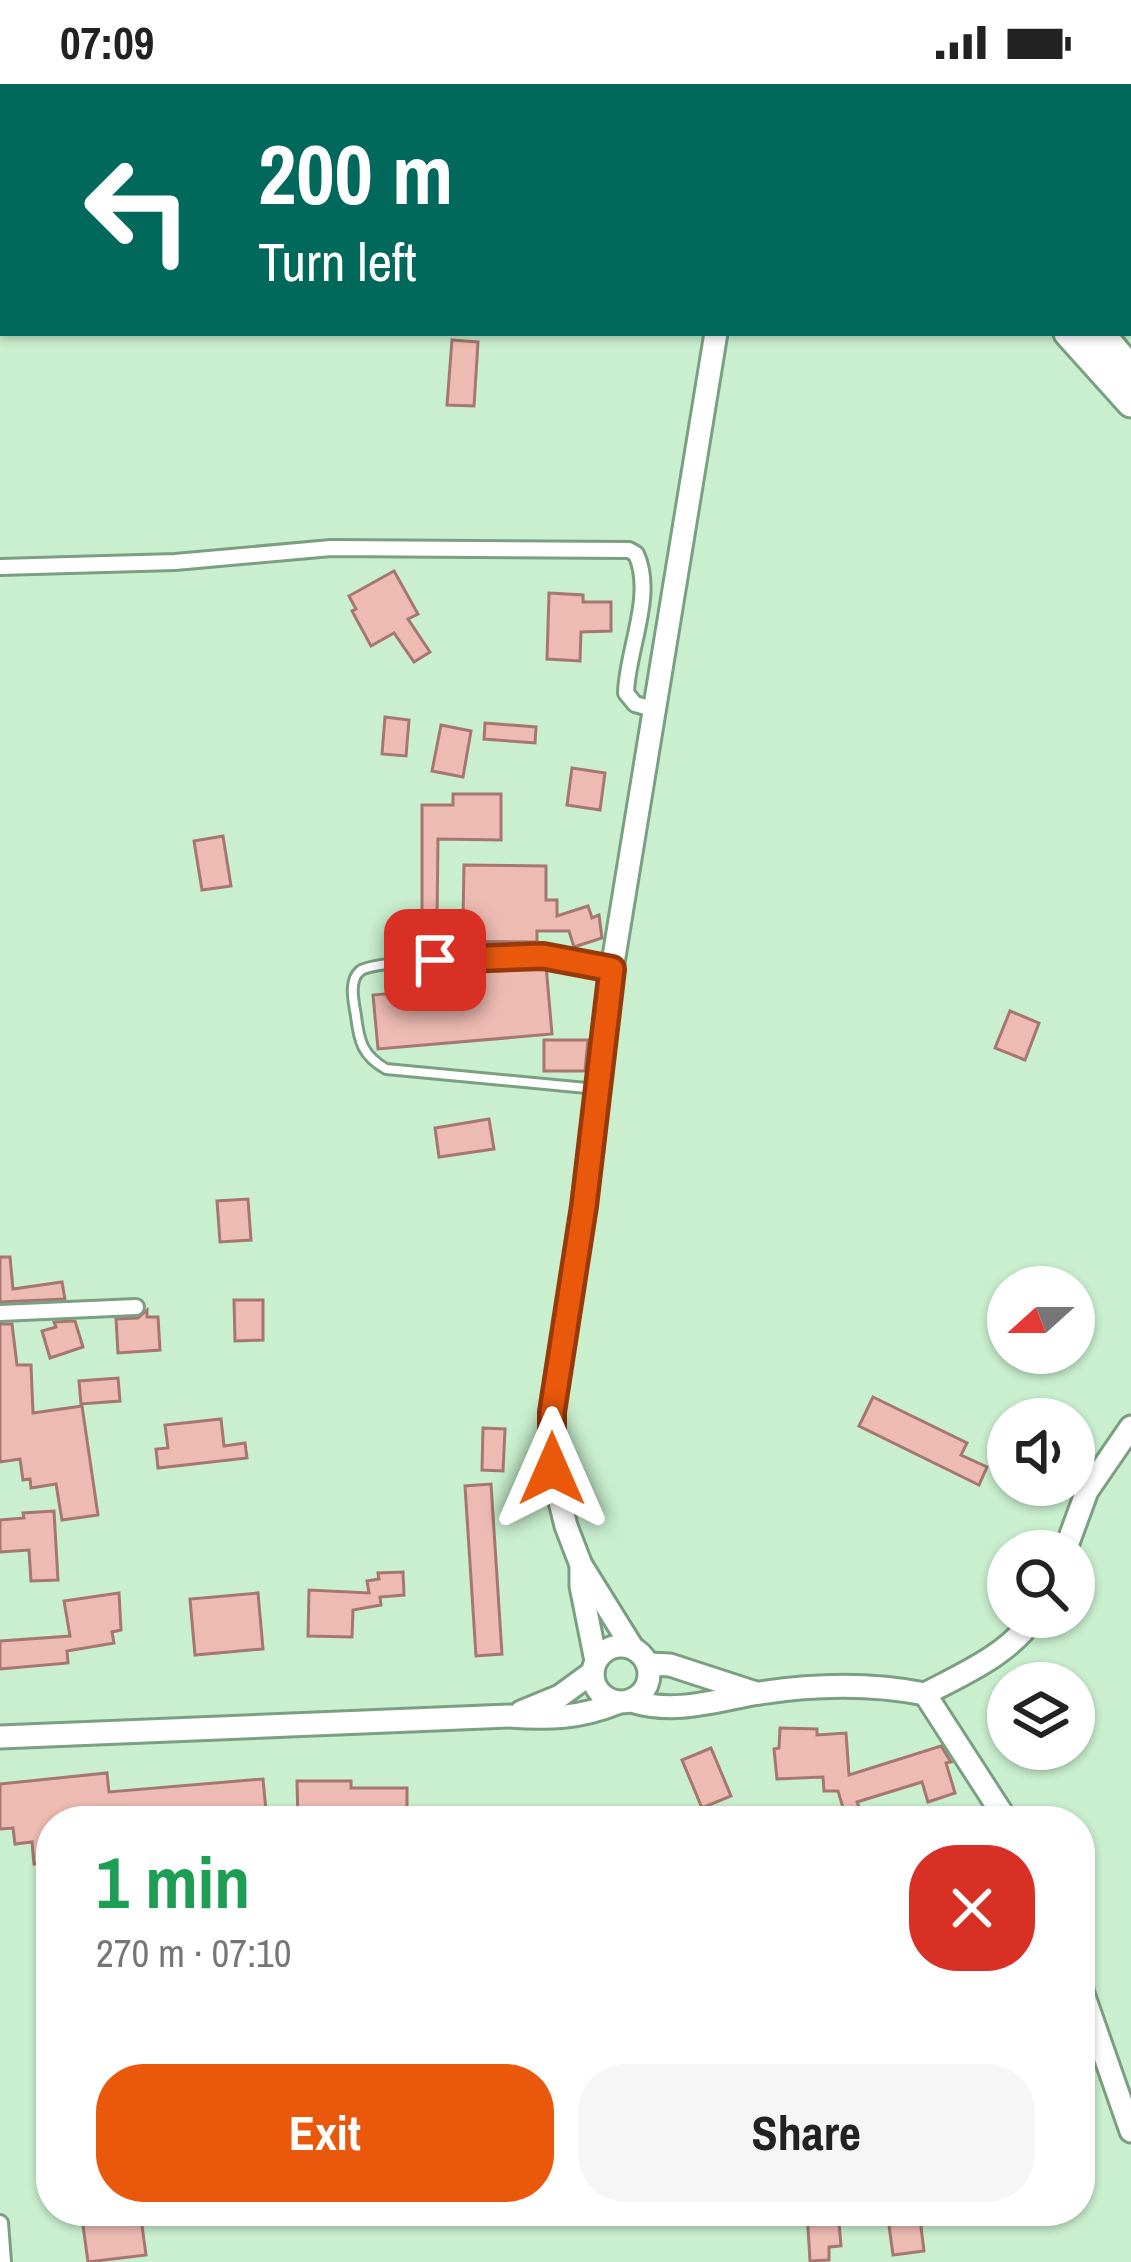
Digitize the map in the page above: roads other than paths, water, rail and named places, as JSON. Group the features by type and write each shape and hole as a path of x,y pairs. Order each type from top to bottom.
{"highway":[{"path":"1071,336 1131,403"},
{"path":"1103,336 1131,370"}],"main road":[{"path":"0,1737 582,1716 624,1702 647,1687 640,1656 581,1564 556,1492 552,1412 612,969 715,336"},
{"path":"1073,1530 1087,1491 1131,1427"},
{"path":"581,1564 600,1693 624,1702 679,1708 756,1694 858,1686 925,1694 1013,1638"},
{"path":"508,1716 560,1696 612,1648 756,1694"},
{"path":"925,1694 998,1806"},
{"path":"1095,2027 1131,2131"}],"street":[{"path":"0,567 175,562 331,548 629,550 642,567 642,592 626,693 635,704 653,709"},
{"path":"0,1313 136,1307"},
{"path":"0,2223 3,2262"}],"lane":[{"path":"598,1090 386,1069 367,1058 361,1045 352,983 359,972 371,967 435,960 543,956 612,969"}]}
